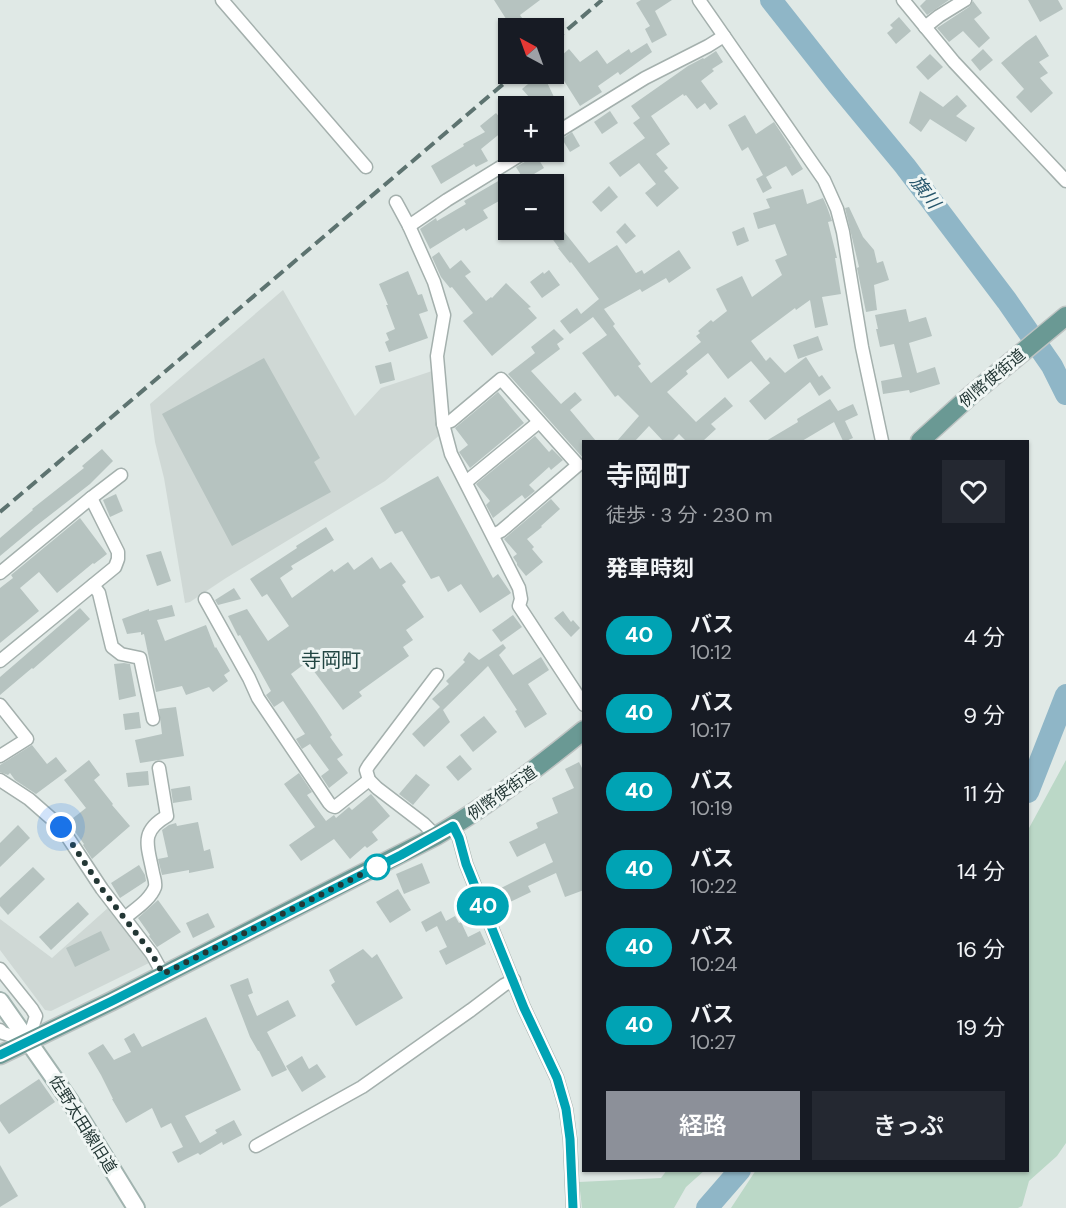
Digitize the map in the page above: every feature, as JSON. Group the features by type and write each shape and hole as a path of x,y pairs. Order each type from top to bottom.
{"main road":[{"name":"例幣使街道","path":"921,440 1066,316"},
{"name":"例幣使街道","path":"453,826 509,789 582,732"},
{"path":"0,1055 112,1001 453,826"}],"street":[{"path":"222,0 366,167"},
{"path":"699,0 824,180 837,209 882,440"},
{"path":"903,0 954,62 1066,181"},
{"path":"925,27 965,0"},
{"path":"564,128 645,78 724,36"},
{"path":"409,226 509,162"},
{"path":"396,202 434,282 444,315 436,356 443,424 450,454 519,588 521,599 519,606 582,702"},
{"path":"443,424 451,421 501,379 578,465 501,531 493,535"},
{"path":"466,482 539,422"},
{"path":"0,573 121,475"},
{"path":"0,661 115,567 118,552 92,498"},
{"path":"93,585 99,593 112,647 121,654 140,658 153,719"},
{"path":"205,599 258,698 329,803 335,807 369,780"},
{"path":"436,836 377,788 369,780 366,770 437,675"},
{"path":"0,705 27,738 0,756"},
{"path":"125,918 150,896 155,886 147,842 149,832 156,822 167,816 159,768"},
{"path":"0,780 29,799 61,827 102,889 152,954 163,974"},
{"name":"例幣使街道","path":"453,826 524,1008 557,1078 566,1109 570,1139 573,1208"},
{"path":"0,969 36,1016 28,1041 0,1030"},
{"path":"256,1146 362,1087 514,980"},
{"name":"佐野太田線旧道","path":"0,1000 70,1101 136,1208"}],"shaded area":[{"path":"283,290 355,416 381,388 432,371 441,434 385,481 185,603 150,404"},
{"path":"109,907 143,951 149,963 51,1011 45,1010 0,950 0,919 52,958"}],"green space":[{"path":"1066,760 1066,1143 1057,1156 1029,1181 1022,1206 1018,1208 731,1208 755,1172 1029,1172 1029,828"},
{"path":"666,1172 703,1172 686,1187 674,1208 582,1208 579,1182 661,1178"}],"building":[{"path":"494,0 540,0 520,15 522,18 505,18"},
{"path":"641,0 672,0 655,11 667,35 652,43 645,29 650,26 636,3"},
{"path":"926,0 949,0 927,15 920,6"},
{"path":"1028,0 1058,0 1063,9 1040,22"},
{"path":"973,1 982,13 974,19 990,38 979,48 963,31 949,42 937,28 969,7"},
{"path":"899,17 911,31 896,44 887,33 893,28 890,25"},
{"path":"1036,35 1049,56 1039,62 1048,73 1040,78 1053,93 1031,113 1016,97 1024,89 1001,63"},
{"path":"647,43 652,52 620,75 618,72 598,86 602,92 580,106 564,81 564,53 569,49 580,62 597,50 607,64 629,49 631,53"},
{"path":"983,49 993,60 980,71 971,60"},
{"path":"716,51 723,62 712,69 714,71 701,81 718,104 710,110 705,103 697,109 683,94 651,116 670,144 656,154 668,168 664,171 679,188 657,207 645,193 656,184 639,163 620,177 609,163 645,138 633,123 640,118 631,106 688,66"},
{"path":"930,54 943,67 928,80 916,67"},
{"path":"528,84 548,84 554,96 528,96 522,89"},
{"path":"920,91 943,107 957,95 967,106 956,116 975,128 966,142 930,119 921,132 909,123"},
{"path":"610,111 618,123 602,134 594,122"},
{"path":"496,113 498,115 498,135 481,149 488,161 476,167 474,164 441,184 431,166 485,132 480,126"},
{"path":"745,115 756,134 774,122 803,169 792,176 786,166 766,177 772,188 763,193 756,179 763,175 748,147 742,151 728,125"},
{"path":"572,132 580,146 570,152 564,138"},
{"path":"525,162 540,162 544,168 534,174 520,174 516,167"},
{"path":"498,181 498,202 483,210 488,218 466,231 464,228 430,249 420,229 436,218 437,221 466,204 464,201"},
{"path":"609,186 618,197 601,212 592,202"},
{"path":"803,189 807,204 823,198 832,221 828,222 837,258 835,258 841,294 822,297 828,325 815,328 810,300 796,310 795,308 751,341 766,361 770,357 785,373 806,357 819,377 822,375 831,388 819,396 810,382 765,420 749,401 770,383 751,361 728,379 708,353 686,371 688,374 667,392 696,422 725,397 733,406 711,424 716,429 704,440 685,440 679,434 673,440 662,440 649,426 636,440 618,440 639,416 618,395 615,397 582,353 607,335 593,317 570,334 560,321 577,308 581,314 599,299 553,240 564,240 564,232 589,263 617,245 636,273 642,270 644,274 679,250 691,268 669,283 666,278 604,309 615,324 613,326 641,364 638,366 651,383 701,342 696,336 700,333 698,331 727,311 716,289 742,276 752,297 782,275 775,260 787,255 775,224 758,229 753,213 770,208 766,199"},
{"path":"849,207 863,237 874,250 877,263 883,261 889,280 874,285 877,310 866,312 857,268 859,267 845,208"},
{"path":"625,223 636,236 626,244 616,232"},
{"path":"744,227 749,241 737,246 732,232"},
{"path":"439,252 450,269 461,260 471,272 465,276 486,301 506,283 531,307 528,308 537,318 492,356 463,321 473,313 441,277 432,257"},
{"path":"549,270 560,285 542,298 530,282"},
{"path":"408,271 418,295 422,294 428,311 419,314 428,338 389,352 385,342 389,340 386,333 395,329 379,284"},
{"path":"906,309 909,322 926,317 932,336 909,343 917,373 935,367 940,384 910,393 909,390 883,394 881,381 902,377 894,344 880,347 875,315"},
{"path":"554,329 564,339 557,344 560,349 531,371 561,404 575,392 582,400 570,410 595,440 582,440 582,457 508,374 535,353 531,347"},
{"path":"818,336 823,350 798,359 793,345"},
{"path":"264,358 320,458 314,462 331,492 232,546 162,414"},
{"path":"391,362 395,380 380,384 375,366"},
{"path":"498,392 524,423 470,468 459,452 468,445 455,428"},
{"path":"830,399 838,411 853,404 858,415 845,421 853,438 848,440 843,440 834,422 804,440 768,440 798,422 797,419"},
{"path":"535,436 549,452 552,449 563,460 551,470 549,467 529,485 535,491 525,499 522,495 493,518 486,505 490,501 476,484"},
{"path":"102,449 113,461 90,484 0,556 0,538 84,468 82,466"},
{"path":"438,476 493,578 498,574 511,593 480,613 461,584 448,592 439,576 431,579 402,531 395,534 380,508"},
{"path":"116,494 123,511 110,517 103,500"},
{"path":"551,499 560,509 527,539 543,562 526,576 513,557 517,554 504,539"},
{"path":"80,518 107,554 57,593 39,572 20,588 39,611 0,643 0,588 13,578 11,575"},
{"path":"326,527 334,540 291,566 293,569 280,578 292,598 332,569 334,572 348,562 354,570 372,557 380,569 391,562 406,582 402,585 424,617 406,630 413,640 403,647 409,656 359,692 362,696 343,710 307,662 291,674 343,755 337,759 348,773 329,788 321,776 329,770 310,744 302,749 296,739 305,734 283,701 274,707 266,695 271,691 228,616 247,609 268,641 289,626 267,594 262,597 250,579"},
{"path":"161,551 171,581 157,586 146,555"},
{"path":"234,588 241,599 218,605 215,600"},
{"path":"172,605 175,616 157,620 165,641 206,625 215,648 230,671 224,675 228,681 213,692 209,687 186,695 182,686 156,692 144,634 141,635 141,632 127,634 122,619 149,609 149,611"},
{"path":"80,608 90,619 0,695 0,677"},
{"path":"563,611 571,622 573,620 580,628 571,637 554,618"},
{"path":"513,615 522,627 501,642 492,630"},
{"path":"503,644 506,648 499,655 513,675 541,657 549,670 528,684 547,714 525,728 515,711 517,710 488,666 443,710 450,722 424,747 412,734 440,707 432,699 449,684 446,681 465,662 463,660 469,652 479,660"},
{"path":"114,664 130,664 136,696 119,700"},
{"path":"176,707 184,756 140,763 135,740 162,734 159,709"},
{"path":"139,712 141,728 125,730 123,714"},
{"path":"484,716 497,732 473,752 460,735"},
{"path":"32,745 47,764 56,757 67,771 36,794 15,780 10,773 8,775 0,772 0,765"},
{"path":"460,755 472,769 458,781 446,767"},
{"path":"89,760 100,775 94,780 130,826 92,859 68,822 86,808 64,780"},
{"path":"579,762 582,768 582,891 565,897 556,873 528,886 531,892 504,905 497,890 553,862 545,843 517,857 509,842 538,828 536,823 558,813 552,798 574,788 565,769"},
{"path":"148,771 149,785 128,787 126,773"},
{"path":"299,773 312,792 307,795 326,821 334,815 336,818 349,807 352,810 371,794 390,816 372,832 378,840 367,848 365,846 350,859 334,839 301,861 289,845 315,827 284,784"},
{"path":"416,774 430,785 413,805 399,794"},
{"path":"190,786 192,800 173,803 171,789"},
{"path":"198,822 204,851 210,849 214,868 162,875 158,859 168,857 162,830 176,823 177,826"},
{"path":"18,825 30,838 0,867 0,843"},
{"path":"422,863 430,883 404,894 396,874"},
{"path":"139,865 146,881 120,898 111,883"},
{"path":"33,867 45,879 8,915 0,906 0,898"},
{"path":"398,889 411,910 390,923 376,902"},
{"path":"158,900 181,932 157,947 138,918"},
{"path":"78,902 89,914 51,950 39,937"},
{"path":"441,911 446,921 455,916 459,923 461,922 468,937 480,931 486,944 446,965 439,951 447,947 437,926 426,932 421,922"},
{"path":"208,913 215,927 193,938 186,923"},
{"path":"101,931 110,950 75,967 66,948"},
{"path":"363,949 372,958 377,954 403,998 356,1026 331,985 335,982 329,970"},
{"path":"248,978 253,993 248,995 257,1016 288,1000 296,1016 267,1032 287,1070 272,1077 250,1037 230,985"},
{"path":"206,1017 241,1090 185,1116 200,1143 217,1133 215,1130 234,1120 242,1135 178,1163 172,1152 183,1147 171,1123 161,1128 152,1108 126,1123 88,1053 103,1044 114,1060 131,1052 124,1039 134,1033 142,1047"},
{"path":"302,1056 309,1069 317,1064 326,1077 302,1092 286,1066"},
{"path":"39,1079 55,1102 9,1134 0,1121 0,1105"},
{"path":"0,1165 18,1196 0,1207"}],"waterway":[{"name":"旗川","path":"771,0 905,166 1007,301 1052,366 1066,394"},
{"name":"旗川","path":"1029,789 1066,695"},
{"name":"旗川","path":"707,1208 738,1172"}],"railway":[{"path":"564,32 602,0"},
{"path":"0,512 503,84"}],"bus line":[{"name":"40","path":"0,1055 401,855 453,826 524,1008 557,1078 566,1109 570,1139 573,1208"}],"district":[{"name":"寺岡町","path":"331,660"}],"route":[{"path":"61,827 102,889 152,954 163,974 380,865 377,867"}]}
